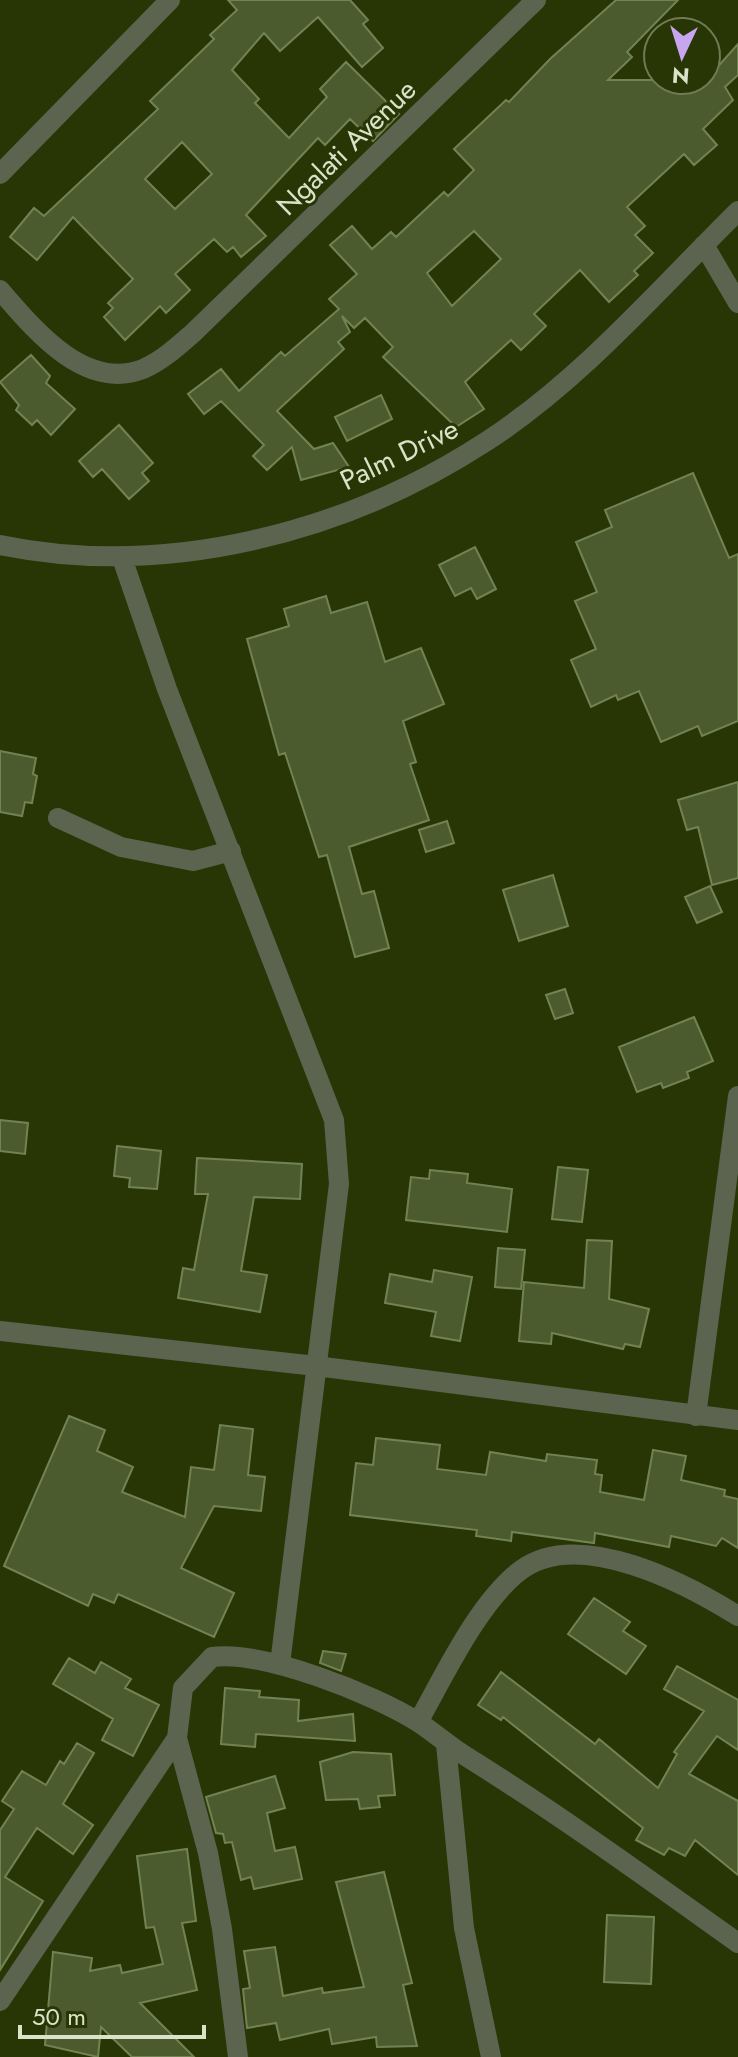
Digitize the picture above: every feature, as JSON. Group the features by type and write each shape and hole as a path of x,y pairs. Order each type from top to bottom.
{"street":[{"path":"0,174 170,0"},
{"name":"Ngalati Avenue","path":"0,290 38,334 76,362 108,373 141,370 169,355 536,0"},
{"name":"Palm Drive","path":"0,545 122,558 255,540 324,521 408,487 488,440 574,373 738,211"},
{"path":"704,245 738,303"},
{"path":"122,558 167,689 334,1120 339,1184 280,1664"},
{"path":"58,818 121,847 193,861 231,851"},
{"path":"696,1416 738,1096"},
{"path":"0,1331 316,1366 738,1420"},
{"path":"418,1722 480,1615 521,1570 551,1557 574,1556 641,1565 692,1587 738,1616"},
{"path":"238,2057 222,1929 208,1853 177,1738 178,1708 183,1688 212,1657 233,1654 280,1664 387,1705 548,1807 738,1943"},
{"path":"0,2001 177,1738"},
{"path":"446,1744 464,1928 491,2057"}],"building":[{"path":"228,0 350,0 368,20 363,24 383,48 362,67 318,17 280,51 264,33 232,70 259,99 255,103 289,138 327,97 320,89 346,62 399,114 373,141 350,119 325,145 318,138 246,215 266,236 241,257 233,247 227,252 214,239 175,274 190,290 166,313 160,306 125,340 104,317 113,308 108,303 133,279 73,217 37,260 10,237 34,208 44,216 158,109 150,101 214,39 210,35 237,10","holes":["182,142 212,174 175,209 145,179"]},
{"path":"616,0 678,0 662,16 642,16 642,37 627,52 632,57 608,80 642,80 642,96 722,96 722,62 738,44 738,75 725,87 733,100 703,129 717,145 694,165 684,154 627,207 645,226 635,235 653,253 634,271 638,275 609,302 580,270 534,314 546,326 521,350 511,340 465,382 484,409 456,427 383,357 393,347 365,318 354,328 342,316 350,332 338,342 344,349 277,411 314,449 333,443 349,467 301,480 292,447 267,470 253,456 264,445 221,401 204,414 188,394 221,369 239,391 281,352 285,356 339,309 329,299 357,274 330,245 352,226 372,249 391,232 396,237 444,192 448,196 474,170 454,149 506,100 509,102 550,59","holes":["474,231 501,259 452,306 427,273"]},
{"path":"31,355 50,376 46,383 75,409 51,435 37,420 32,425 16,410 19,405 0,382"},
{"path":"381,395 392,419 347,441 335,417"},
{"path":"119,425 153,463 142,473 149,481 129,499 102,469 93,477 79,461"},
{"path":"693,473 729,558 738,554 738,721 702,736 698,726 661,742 639,691 618,700 616,695 591,707 571,660 596,649 575,601 597,592 576,542 612,527 605,510"},
{"path":"475,547 496,589 477,599 471,588 455,596 439,565"},
{"path":"326,596 331,613 367,602 385,662 421,648 444,704 403,721 416,762 410,764 429,820 349,847 362,894 374,891 389,948 355,957 327,855 319,857 285,753 279,755 247,639 289,626 284,609"},
{"path":"0,751 36,758 33,774 37,776 32,803 25,802 22,816 0,812"},
{"path":"738,782 738,878 712,885 698,827 687,830 678,800"},
{"path":"447,821 454,843 426,852 419,830"},
{"path":"553,875 568,926 519,941 503,890"},
{"path":"710,886 722,912 697,923 685,897"},
{"path":"565,989 573,1013 555,1019 546,995"},
{"path":"694,1017 713,1061 687,1072 689,1078 663,1088 661,1083 637,1092 619,1047"},
{"path":"0,1120 28,1123 25,1154 0,1151"},
{"path":"117,1146 161,1151 157,1189 129,1187 130,1178 114,1176"},
{"path":"197,1158 302,1164 300,1199 254,1197 241,1271 267,1275 260,1312 178,1298 183,1268 194,1270 208,1194 195,1194"},
{"path":"558,1167 588,1170 582,1222 552,1219"},
{"path":"430,1170 468,1174 467,1183 512,1189 507,1232 406,1220 411,1177 429,1179"},
{"path":"587,1240 612,1241 609,1299 649,1309 640,1347 625,1344 623,1349 552,1333 551,1344 519,1341 524,1282 584,1288"},
{"path":"498,1248 525,1250 521,1289 495,1287"},
{"path":"434,1270 472,1277 460,1341 431,1336 436,1312 385,1303 390,1274 432,1282"},
{"path":"69,1416 105,1430 97,1451 133,1467 122,1492 185,1517 191,1467 214,1470 220,1425 253,1429 248,1475 265,1477 261,1511 214,1506 181,1568 234,1593 214,1637 118,1594 114,1603 93,1594 88,1606 4,1566"},
{"path":"376,1438 440,1445 437,1469 486,1475 490,1452 546,1461 547,1454 597,1460 595,1474 602,1475 600,1492 644,1500 653,1450 686,1456 681,1480 725,1490 724,1496 738,1499 738,1548 722,1538 716,1546 671,1536 669,1547 595,1533 594,1543 512,1532 511,1541 476,1536 477,1530 350,1515 356,1463 373,1465"},
{"path":"594,1598 630,1622 623,1631 646,1646 626,1674 568,1634"},
{"path":"323,1651 346,1654 341,1671 320,1663"},
{"path":"69,1658 95,1673 101,1662 131,1679 125,1688 159,1705 133,1756 102,1740 113,1719 53,1684"},
{"path":"677,1666 738,1700 738,1750 717,1736 689,1774 738,1801 738,1875 695,1840 685,1856 669,1848 664,1855 636,1840 643,1828 503,1717 501,1720 478,1705 501,1672 595,1744 599,1739 658,1788 677,1754 674,1752 704,1711 664,1689"},
{"path":"225,1688 260,1691 259,1697 299,1700 298,1721 353,1714 355,1741 256,1734 255,1747 221,1744"},
{"path":"77,1743 94,1753 63,1804 93,1825 73,1854 37,1828 5,1877 43,1901 0,1970 0,1830 14,1809 2,1801 22,1771 46,1785 60,1761 64,1764"},
{"path":"353,1752 391,1754 395,1795 378,1796 380,1807 360,1809 358,1799 326,1800 320,1762"},
{"path":"275,1776 285,1808 267,1813 275,1851 295,1847 302,1879 254,1889 251,1877 241,1880 232,1842 225,1843 223,1834 216,1833 206,1797"},
{"path":"187,1849 196,1921 182,1923 197,1990 140,2003 194,2057 132,2057 101,2027 98,2057 45,2045 53,1952 92,1958 90,1971 120,1965 122,1973 163,1964 154,1927 146,1928 137,1856"},
{"path":"384,1872 412,1983 403,1985 417,2046 377,2047 376,2037 332,2044 329,2029 280,2040 276,2023 247,2028 243,1989 250,1988 244,1951 275,1947 283,1996 322,1988 323,1993 364,1987 336,1882"},
{"path":"607,1915 654,1917 651,1984 604,1982"}]}
